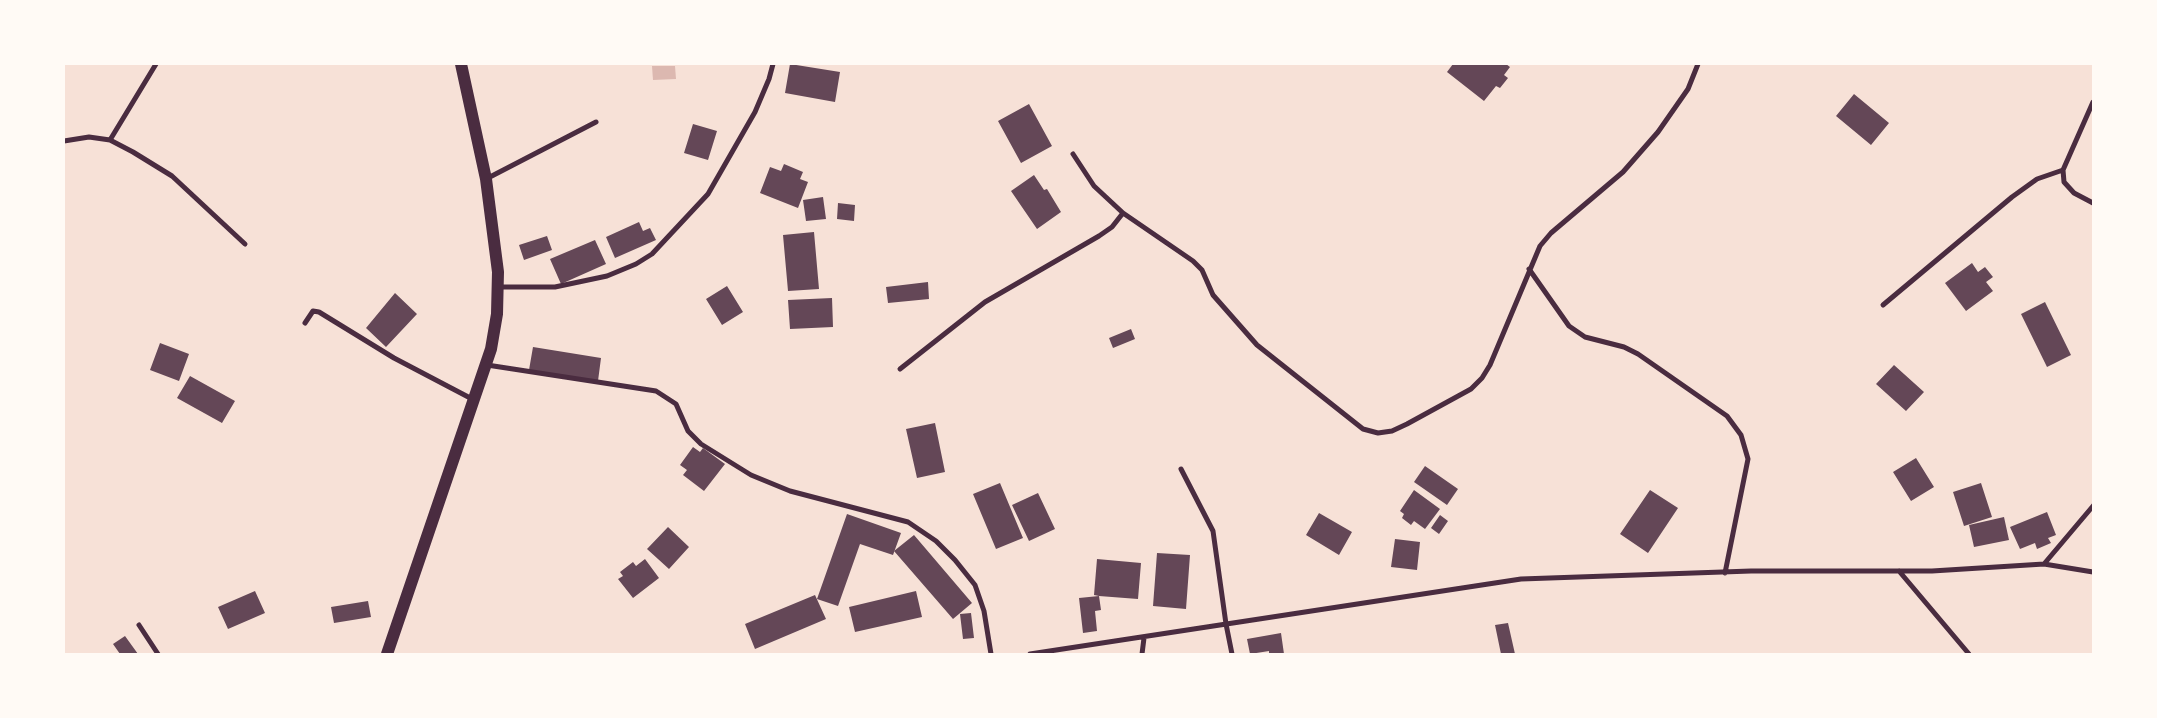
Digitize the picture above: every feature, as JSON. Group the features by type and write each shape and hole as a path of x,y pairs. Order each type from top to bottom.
{"main road":[{"path":"387,654 486,365 491,349 497,314 498,272 486,179 461,64"}],"street":[{"path":"110,140 156,64"},
{"path":"497,287 555,287 598,278 636,264 652,254 708,194 755,112 770,79 773,64"},
{"path":"1073,154 1094,186 1123,213 1193,261 1202,270 1213,295 1272,358 1363,429 1378,433 1392,431 1471,389 1482,378 1490,365 1540,246 1551,233 1623,172 1658,132 1688,89 1698,64"},
{"path":"2093,102 2062,170 2064,182 2074,193 2093,204"},
{"path":"486,179 596,122"},
{"path":"64,141 89,138 110,140 172,176 245,244"},
{"path":"1882,305 2012,197 2037,179 2062,170"},
{"path":"900,369 985,302 1099,236 1112,226 1123,213"},
{"path":"1529,269 1569,326 1585,337 1624,347 1638,354 1727,416 1741,435 1748,459 1725,573"},
{"path":"305,323 313,312 319,312 394,358 474,400"},
{"path":"486,365 656,391 676,404 688,431 702,444 751,475 790,491 908,522 936,541 955,560 975,585 984,611 991,654"},
{"path":"1180,470 1213,531 1232,654"},
{"path":"2044,564 2093,506"},
{"path":"1030,654 1521,579 1725,573 1899,571 2044,564 2093,572"},
{"path":"1899,571 1969,654"},
{"path":"139,625 158,654"},
{"path":"1142,654 1144,638"}],"shaded area":[{"path":"652,66 675,66 676,79 653,80"}],"building":[{"path":"790,64 840,72 835,102 785,93"},
{"path":"1453,64 1506,64 1510,67 1504,75 1508,78 1500,88 1496,86 1484,101 1447,72"},
{"path":"1854,94 1889,123 1871,145 1836,116"},
{"path":"1029,104 1052,146 1021,163 998,121"},
{"path":"693,124 717,131 708,160 684,153"},
{"path":"784,164 803,172 800,179 808,182 798,208 760,193 770,167 781,171"},
{"path":"1034,175 1044,190 1047,189 1061,212 1037,229 1011,191"},
{"path":"823,197 826,219 806,221 803,200"},
{"path":"838,203 855,205 854,221 837,219"},
{"path":"639,222 643,231 650,228 656,240 615,258 606,237"},
{"path":"814,232 819,289 788,291 783,235"},
{"path":"547,236 552,250 524,260 519,245"},
{"path":"595,240 606,264 561,284 550,259"},
{"path":"1972,263 1978,272 1985,267 1993,277 1986,282 1993,291 1966,311 1945,283"},
{"path":"928,282 929,299 888,303 886,287"},
{"path":"727,286 743,312 722,325 706,299"},
{"path":"395,293 417,314 386,347 366,328"},
{"path":"832,298 833,327 790,329 788,300"},
{"path":"2045,302 2071,355 2047,367 2021,314"},
{"path":"1131,329 1135,339 1113,348 1109,338"},
{"path":"160,343 189,354 179,381 150,370"},
{"path":"533,347 601,358 598,381 529,370"},
{"path":"1894,365 1924,392 1906,411 1876,384"},
{"path":"190,376 235,401 222,423 177,398"},
{"path":"935,423 945,472 917,478 906,429"},
{"path":"693,447 700,452 703,448 725,464 704,491 683,475 687,470 680,465"},
{"path":"1916,458 1934,487 1911,501 1893,472"},
{"path":"1425,466 1458,489 1447,505 1414,482"},
{"path":"1000,483 1023,538 996,549 973,494"},
{"path":"1981,483 1992,517 1964,526 1953,492"},
{"path":"1414,490 1440,509 1425,529 1414,521 1411,525 1402,518 1404,514 1400,511"},
{"path":"1650,490 1678,508 1648,553 1620,534"},
{"path":"1038,493 1055,529 1029,541 1012,505"},
{"path":"2047,512 2056,535 2048,538 2051,543 2037,549 2035,543 2020,549 2010,527"},
{"path":"1319,513 1352,532 1339,555 1306,535"},
{"path":"847,514 901,533 893,555 860,544 838,606 817,599"},
{"path":"1440,515 1448,521 1439,534 1431,528"},
{"path":"2004,517 2009,540 1974,547 1969,525"},
{"path":"668,527 689,547 669,569 647,549"},
{"path":"914,535 972,603 953,619 894,551"},
{"path":"1395,539 1420,542 1417,570 1391,567"},
{"path":"1157,553 1190,555 1186,609 1153,606"},
{"path":"645,559 659,578 633,598 618,579 623,576 620,572 633,562 636,566"},
{"path":"1097,559 1141,563 1138,599 1094,595"},
{"path":"255,591 265,613 228,629 218,607"},
{"path":"916,591 922,617 855,632 849,607"},
{"path":"815,595 826,619 755,649 745,624"},
{"path":"1099,596 1101,610 1095,611 1097,631 1083,633 1079,598"},
{"path":"368,601 371,617 334,623 331,607"},
{"path":"971,613 974,638 963,639 960,614"},
{"path":"1508,623 1515,654 1501,654 1495,625"},
{"path":"1281,633 1284,654 1269,654 1269,651 1250,654 1247,639"},
{"path":"125,636 138,654 120,654 113,644"}]}
